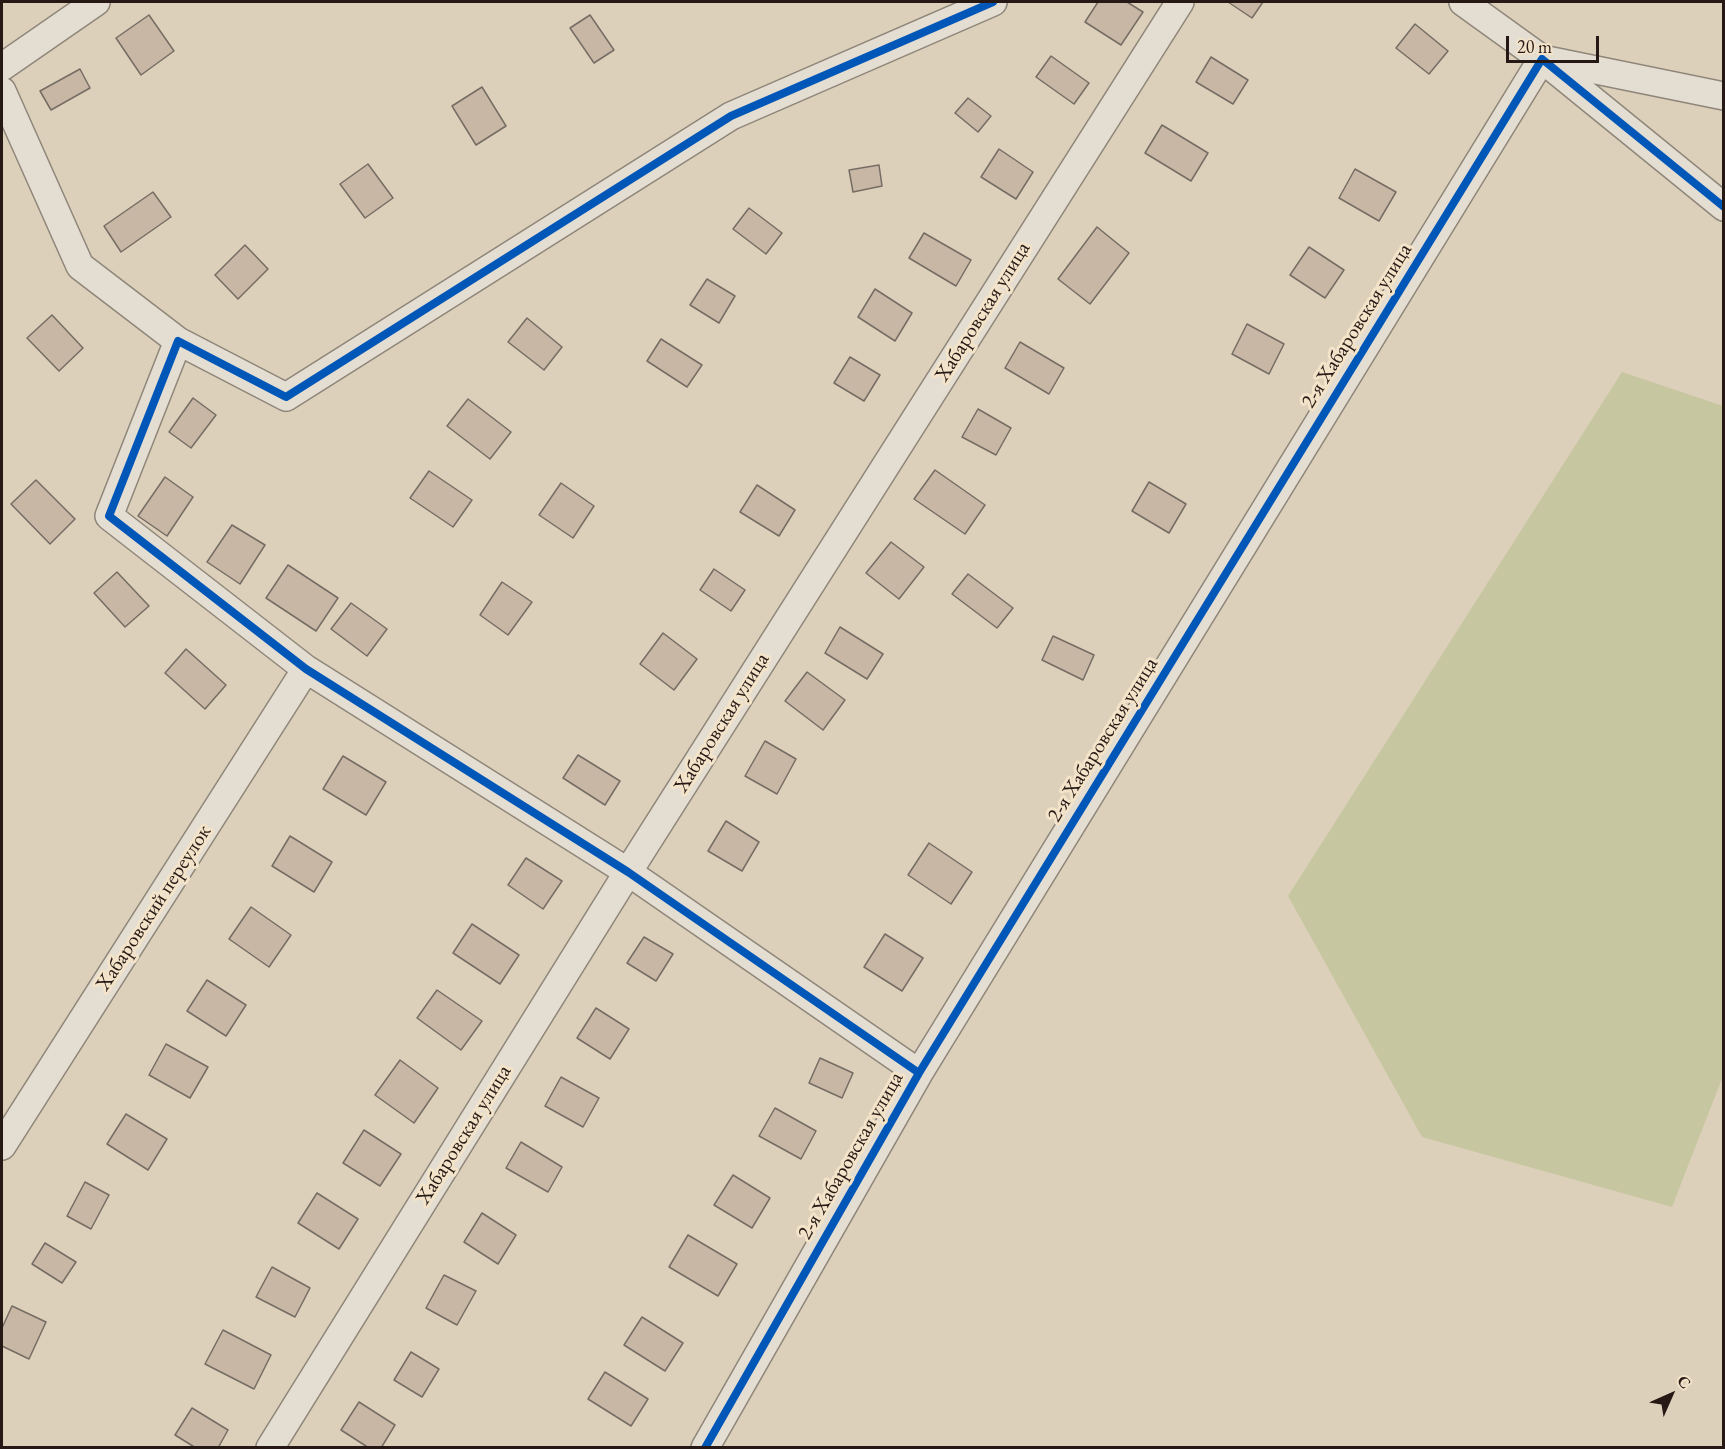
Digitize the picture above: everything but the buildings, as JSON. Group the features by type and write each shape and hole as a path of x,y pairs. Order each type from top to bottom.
{"street":[{"path":"2,67 96,2"},
{"path":"2,91 80,266 178,341 286,397 731,116 993,2"},
{"name":"Хабаровская улица","path":"270,1448 628,872 1180,2"},
{"path":"1463,2 1542,59 1724,207"},
{"path":"1542,59 1724,96"},
{"name":"2-я Хабаровская улица","path":"705,1448 919,1074 1542,59"},
{"path":"178,341 109,516 306,669 628,872 919,1074"},
{"name":"Хабаровский переулок","path":"2,1146 306,669"}],"green space":[{"path":"1622,372 1723,406 1723,1076 1672,1207 1422,1137 1288,896"}],"cycle path":[{"path":"919,1073 628,872 306,669 109,516 178,341 286,397 731,116 993,2"},
{"path":"705,1448 919,1073 1542,59 1724,207"}]}
